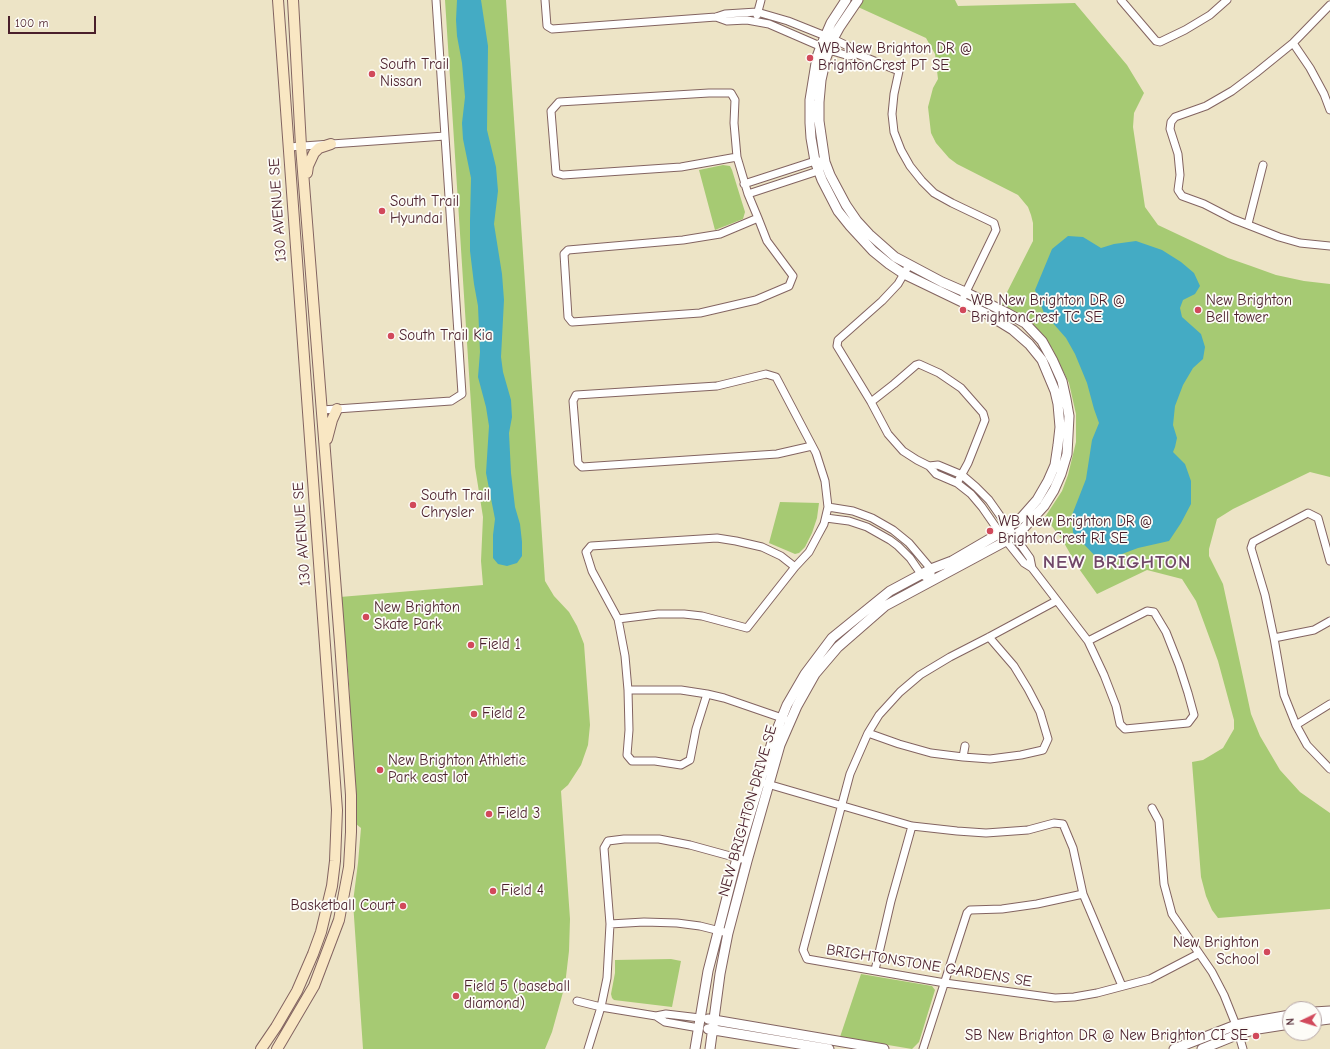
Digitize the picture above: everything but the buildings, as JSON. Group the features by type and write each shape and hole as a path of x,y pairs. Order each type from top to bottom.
{"main road":[{"name":"130 AVENUE SE","path":"261,1049 297,991 313,954 327,910 334,867 337,810 278,0"},
{"name":"130 AVENUE SE","path":"277,1049 314,986 339,920 349,867 351,843 350,779 301,146 293,1"},
{"path":"305,193 310,159 319,148 331,144"},
{"path":"300,298 306,329 313,396 316,406 322,410 316,419 310,442"},
{"path":"325,453 332,420 337,409"},
{"path":"332,740 340,772 342,831 344,838 351,843 341,852 334,867"}],"street":[{"path":"322,410 451,401 462,394 436,0"},
{"path":"545,0 547,26 552,29 716,17 725,14 757,12 788,21 829,38 852,48 856,54 898,72 892,114 894,132 901,150 914,171 934,193 994,223 996,230 961,301"},
{"path":"755,21 761,0"},
{"name":"NEW BRIGHTON DRIVE SE","path":"710,1049 720,974 728,933 747,861 770,785 780,745 787,705 805,674 832,638 890,591 931,569 952,561 1008,528 1022,517 1036,500 1048,481 1054,465 1060,427 1055,391 1042,360 1029,344 1013,330 987,314 961,301 907,269 880,245 857,221 838,191 826,162 821,137 819,102 825,48 829,38 831,23 846,0"},
{"name":"NEW BRIGHTON DRIVE SE","path":"829,38 839,28 858,0"},
{"path":"1121,0 1156,41 1160,42 1185,30 1210,15 1227,0"},
{"path":"1330,5 1293,43 1256,73 1232,91 1206,106 1174,117 1171,122 1170,129 1178,154 1180,175 1178,190 1182,196 1204,204 1278,237 1300,243 1330,246"},
{"path":"716,17 727,21 755,21 768,24 825,48 849,56 856,54"},
{"path":"1293,43 1310,68 1324,94 1330,110"},
{"name":"NEW BRIGHTON DRIVE SE","path":"695,1049 708,971 737,858 772,742 785,719 796,706 815,674 838,647 885,606 1006,541 1021,531 1044,506 1054,490 1061,474 1068,447 1068,416 1062,381 1042,341 1024,324 997,307 965,292 907,269 889,264 873,251 838,211 818,171 815,161 810,122 810,100 817,57 825,48"},
{"path":"737,157 681,167 563,175 556,173 551,111 559,102 731,93 735,100 734,123 737,157 744,184 758,218 767,241 793,276 789,286 756,300 700,313 572,322 568,317 564,254 568,250 683,240 720,234 758,218"},
{"path":"289,147 445,136"},
{"path":"744,184 815,161 826,162"},
{"path":"748,194 818,171 826,162"},
{"path":"1248,224 1263,165"},
{"path":"907,269 898,284 882,301 838,340 837,346 871,402 888,434 903,451 929,466 936,474 957,483 971,494 1024,564 1032,568"},
{"path":"871,402 919,364 939,373 961,388 983,413 985,420 968,463 957,483"},
{"path":"618,619 658,614 684,614 702,616 747,628 809,552 826,518 828,507 825,481 816,453 776,377 766,374 717,386 576,395 573,401 578,463 582,467 777,454 812,446"},
{"path":"929,466 938,465 962,475 988,500 1030,558 1032,568 1088,641 1104,675 1116,706 1120,724 1125,729 1188,723 1194,715 1188,692 1168,639 1154,612 1147,611 1088,641"},
{"path":"828,507 853,511 872,518 893,530 909,543 931,569 931,581"},
{"path":"1330,561 1318,518 1308,513 1253,542 1250,548 1265,595 1284,695 1296,725 1307,745 1330,769"},
{"path":"826,518 849,521 861,525 890,540 910,558 921,574 931,581"},
{"path":"707,694 696,729 690,760 681,765 655,761 632,761 627,756 629,730 628,690 625,656 618,619 592,571 586,552 591,546 717,538 762,547 781,556 796,567"},
{"path":"842,805 850,774 868,733 879,715 900,692 920,675 950,657 989,638 1056,601"},
{"path":"1274,638 1314,630 1330,621"},
{"path":"868,733 931,753 963,757 990,759 1022,755 1043,750 1048,739 1040,712 1014,666 989,638"},
{"path":"628,690 681,690 707,694 724,698 785,719"},
{"path":"1296,725 1330,704"},
{"path":"963,757 965,746"},
{"path":"760,782 912,826 986,833 1028,830 1054,823 1063,824 1073,848 1083,894 1122,986"},
{"name":"BRIGHTONSTONE GARDENS SE","path":"842,805 803,950 807,959 945,983 1055,998 1074,997 1150,978 1198,954"},
{"path":"1152,808 1159,821 1164,884 1172,914 1198,954 1212,972 1224,995 1238,1030 1243,1049"},
{"path":"875,970 912,826"},
{"path":"588,1049 601,1007 607,978 610,924 604,848 608,841 624,839 659,839 690,844 747,861"},
{"path":"923,1049 967,913 970,910 1002,909 1037,904 1083,894"},
{"path":"610,924 644,922 677,923 700,926 728,933"},
{"path":"577,1001 601,1007 656,1016 666,1014 714,1020 844,1046 884,1049"},
{"path":"656,1016 665,1022 829,1049"},
{"path":"1202,1049 1250,1022 1282,1016"},
{"path":"1174,1049 1238,1030 1282,1025"}],"green space":[{"path":"445,0 506,0 545,581 554,596 569,612 577,626 584,644 590,725 588,745 581,765 568,785 561,791 570,919 569,951 565,985 552,1032 545,1049 363,1049 353,902 361,828 356,824 354,816 350,698 340,597 483,585 481,561 483,517 475,467"},
{"path":"863,0 955,0 958,6 1075,3 1127,65 1144,93 1134,113 1133,127 1145,207 1158,225 1228,258 1276,275 1304,281 1330,284 1330,477 1310,472 1233,509 1217,519 1209,549 1209,556 1223,584 1251,714 1260,736 1280,770 1300,792 1330,813 1330,909 1218,918 1212,910 1206,896 1201,877 1192,762 1203,760 1223,748 1234,729 1234,720 1218,661 1196,601 1182,579 1147,570 1097,594 1077,566 1063,541 1045,517 1062,491 1068,475 1076,442 1076,414 1069,383 1052,348 1039,334 1000,306 1033,241 1033,223 1031,215 1028,207 1018,195 957,164 949,158 936,143 931,133 928,107 933,88 938,79 935,54 926,38 858,7"},
{"path":"723,165 730,166 732,170 745,212 743,219 715,230 699,170"},
{"path":"780,502 819,503 817,518 812,533 805,547 799,553 795,554 769,543"},
{"path":"671,959 681,961 672,1007 614,1000 612,998 611,994 615,973 615,960"},
{"path":"861,974 932,986 935,990 919,1042 912,1049 840,1037"}],"water":[{"path":"457,0 481,0 488,46 487,130 496,167 498,191 494,224 502,274 504,300 501,357 503,372 511,400 512,417 509,433 511,473 515,507 520,524 522,542 522,556 517,563 507,566 498,564 493,558 495,519 486,473 489,426 486,407 478,377 480,352 478,306 470,251 471,178 463,139 462,123 465,97 462,63 457,36"},
{"path":"1068,236 1083,237 1101,248 1114,244 1136,241 1162,250 1181,262 1194,273 1200,286 1195,294 1183,300 1180,308 1182,317 1201,334 1205,347 1203,359 1193,368 1183,385 1175,406 1173,425 1177,438 1173,452 1185,464 1191,481 1191,504 1169,541 1138,548 1122,554 1113,560 1100,561 1073,533 1072,515 1086,479 1092,440 1099,423 1087,383 1075,354 1066,338 1044,313 1035,290 1052,249"}],"place":[{"name":"WB New Brighton DR @ BrightonCrest PT SE","path":"810,58"},
{"name":"South Trail Nissan","path":"372,74"},
{"name":"South Trail Hyundai","path":"382,211"},
{"name":"WB New Brighton DR @ BrightonCrest TC SE","path":"963,310"},
{"name":"New Brighton Bell tower","path":"1198,310"},
{"name":"South Trail Kia","path":"391,336"},
{"name":"South Trail Chrysler","path":"413,505"},
{"name":"WB New Brighton DR @ BrightonCrest RI SE","path":"990,531"},
{"name":"New Brighton Skate Park","path":"366,617"},
{"name":"Field 1","path":"471,645"},
{"name":"Field 2","path":"474,714"},
{"name":"New Brighton Athletic Park east lot","path":"380,770"},
{"name":"Field 3","path":"489,814"},
{"name":"Field 4","path":"493,891"},
{"name":"Basketball Court","path":"403,906"},
{"name":"New Brighton School","path":"1267,952"},
{"name":"Field 5 (baseball diamond)","path":"456,996"},
{"name":"SB New Brighton DR @ New Brighton CI SE","path":"1256,1036"}],"district":[{"name":"NEW BRIGHTON","path":"1117,563"}]}
